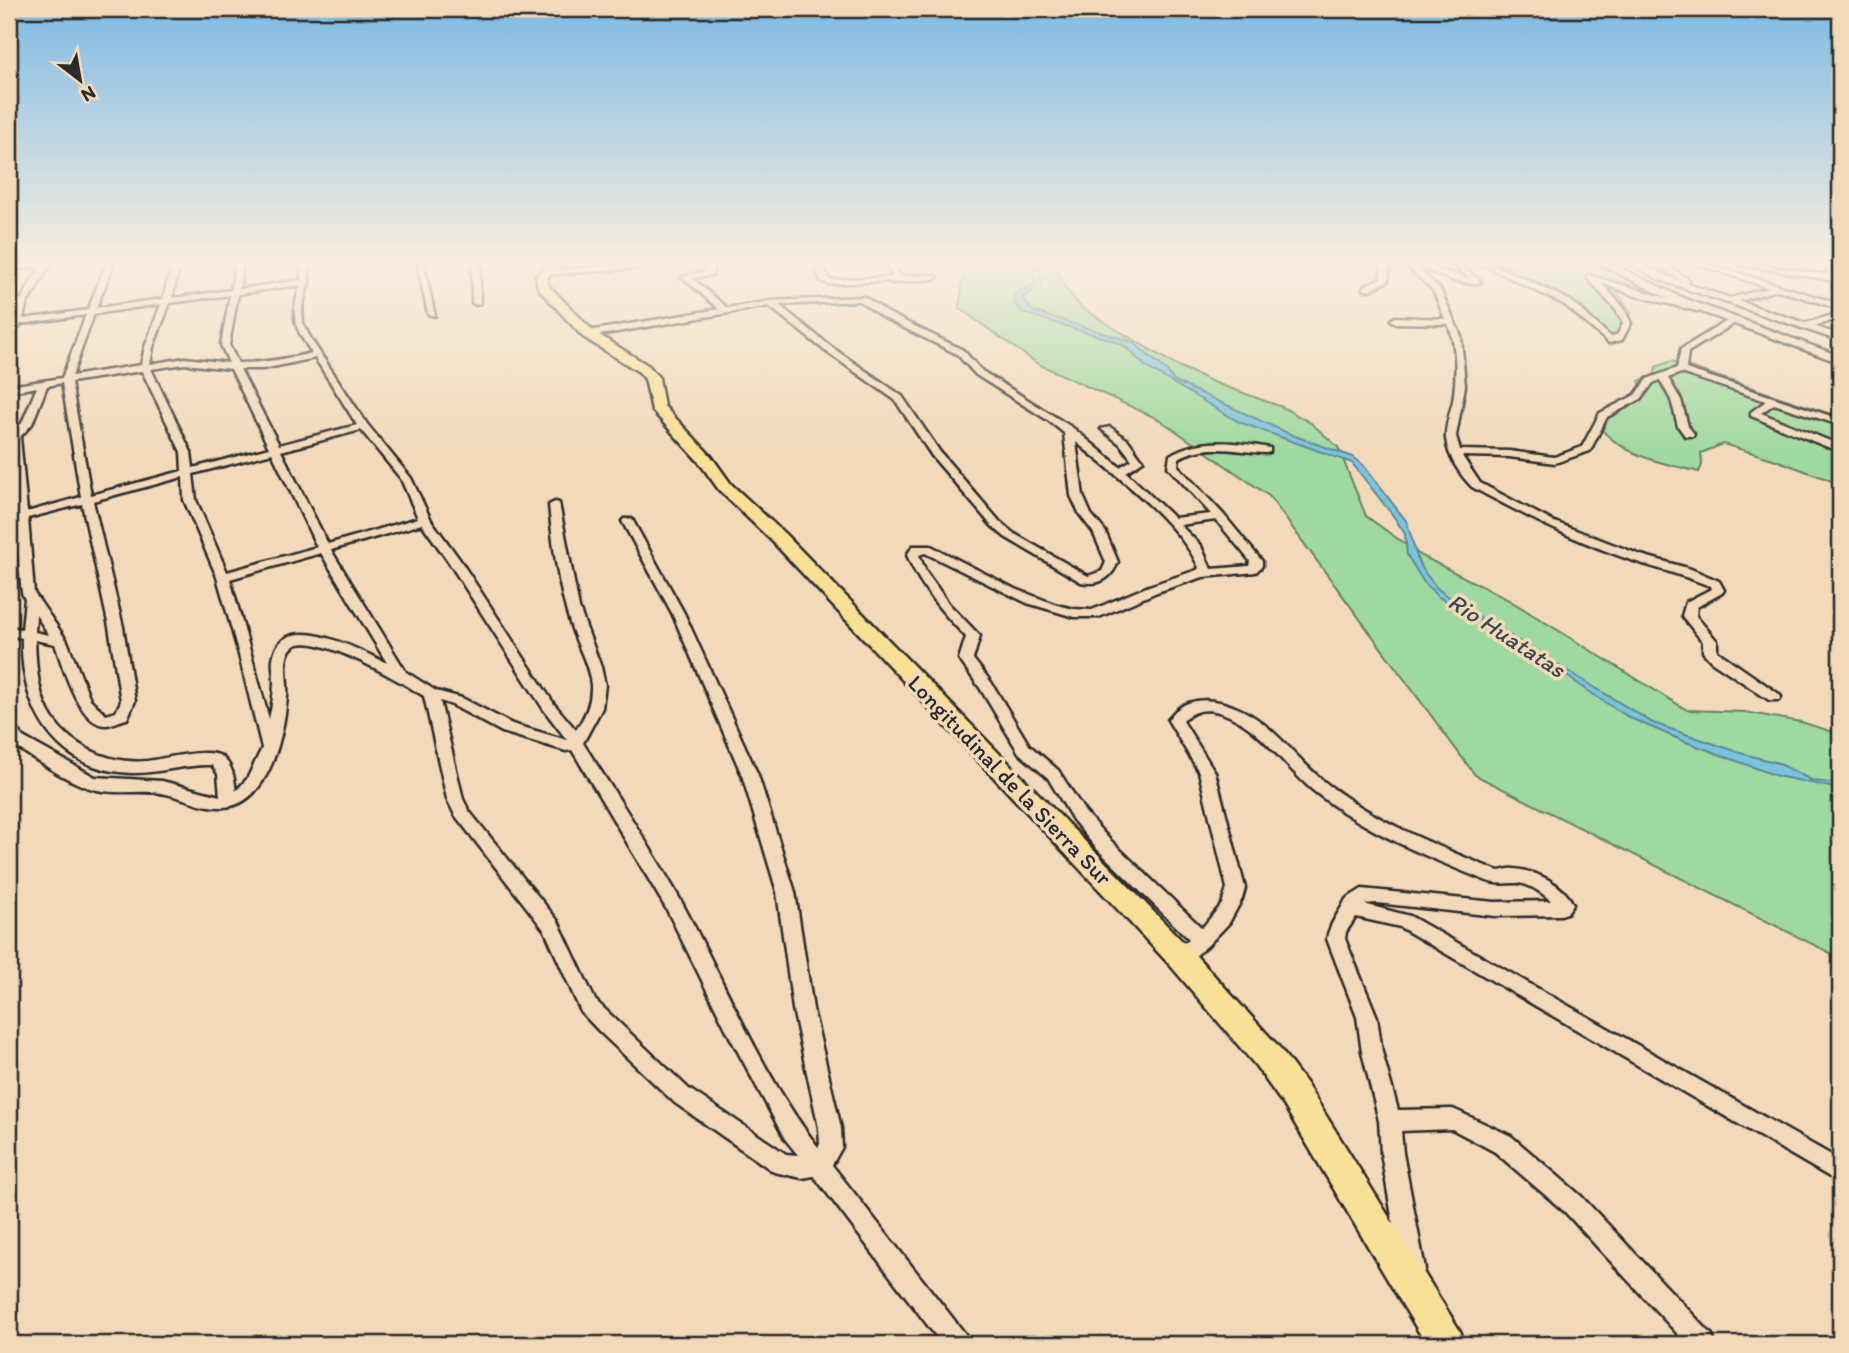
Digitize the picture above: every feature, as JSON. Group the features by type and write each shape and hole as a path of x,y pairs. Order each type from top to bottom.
{"main road":[{"name":"Longitudinal de la Sierra Sur","path":"581,327 644,369 652,378 657,407 705,459 725,487 779,538 1180,957 1275,1066 1415,1288 1447,1344"}],"street":[{"path":"30,601 60,641 84,701 98,717 105,720 122,715 128,701 127,691 116,626 86,498 66,381 84,327"},
{"path":"157,327 145,367 186,452 190,470 190,500 223,577 270,749"},
{"path":"229,327 225,345 228,353 324,548 401,675"},
{"path":"301,327 363,426 406,478 425,520 549,708 566,726 674,905 737,1031 793,1132 957,1344"},
{"path":"588,334 629,327"},
{"path":"801,327 900,398 936,454 982,510 1009,535 1085,579 1093,580 1107,573 1112,562 1099,531 1086,515 1077,496 1069,430"},
{"path":"910,327 960,352 979,373 1069,430 1119,472 1173,522 1202,559 1205,568 1202,573"},
{"path":"1453,327 1457,336 1460,374 1451,436 1460,465 1468,478 1523,511 1637,558 1687,572 1715,584 1718,590 1691,605 1689,616 1710,641 1710,652 1716,658 1774,697"},
{"path":"1595,327 1609,340 1615,340 1622,335 1625,327"},
{"path":"1681,370 1685,351 1722,327"},
{"path":"1749,327 1840,360"},
{"path":"1809,327 1840,338"},
{"path":"228,353 263,366"},
{"path":"9,389 185,361 263,366 317,355"},
{"path":"1458,453 1509,454 1550,460 1563,458 1588,446 1603,415 1638,397 1650,381 1681,370 1840,422"},
{"path":"1663,377 1676,400 1683,426 1689,434"},
{"path":"15,436 27,424 43,385"},
{"path":"1773,400 1754,414 1840,449"},
{"path":"9,421 15,436 20,517 30,601 28,655 34,694 44,720 55,734 88,756 111,764 134,767 202,758 216,760 226,773 229,801"},
{"path":"20,517 363,426"},
{"path":"1106,429 1124,442 1138,461 1119,472"},
{"path":"1202,940 1102,843 1079,817 1053,774 1024,749 986,685 966,659 973,636 944,607 920,572 913,553 917,549 927,549 1034,601 1085,615 1202,573 1252,569 1256,566 1256,561 1219,516 1172,467 1174,457 1193,447 1220,445 1244,451 1266,450"},
{"path":"9,730 18,741 95,783 163,787 218,802 229,801 250,790 270,749 278,719 281,681 279,663 288,643 306,638 320,639 401,675 431,694 457,701 507,728 566,746 576,743 595,710 598,692 594,667 577,624 565,573 555,505"},
{"path":"1173,522 1219,516"},
{"path":"223,577 425,520"},
{"path":"431,694 459,807 474,830 552,926 589,1006 682,1096 782,1164 802,1167 819,1165 831,1147 830,1128 803,1009 786,892 750,775 678,613 628,521"},
{"path":"9,631 60,641"},
{"path":"1180,957 1202,940 1234,903 1236,888 1207,772 1199,754 1179,730 1175,720 1181,711 1191,705 1219,707 1235,712 1253,725 1321,788 1387,832 1490,876 1506,879 1511,875 1538,883 1554,892 1564,904 1557,910 1495,909 1369,896 1356,899 1338,930 1336,939 1367,1017 1372,1052 1390,1121 1392,1153 1410,1243 1415,1288"},
{"path":"1352,909 1404,921 1840,1172"},
{"path":"1390,1121 1453,1119 1503,1144 1573,1204 1703,1344"}],"green space":[{"path":"986,327 1113,327 1176,365 1213,382 1282,407 1311,423 1338,447 1366,516 1420,555 1509,600 1687,710 1745,712 1801,722 1840,734 1840,958 1475,775 1269,496 1160,420 1038,364"},
{"path":"1597,327 1628,327 1616,336 1602,335"},
{"path":"1672,361 1840,417 1840,484 1723,444 1701,453 1702,465 1699,472 1632,452 1609,437 1599,427 1600,419 1639,391 1642,388 1639,381 1655,374 1656,367"}],"water":[{"name":"Rio Huatatas","path":"1069,327 1085,327 1133,342 1167,371 1174,381 1292,435 1353,457 1363,465 1407,522 1418,561 1437,588 1458,604 1653,723 1778,763 1813,781 1840,784 1840,789 1777,776 1630,718 1519,643 1437,596 1423,581 1407,555 1405,534 1352,463 1239,422 1146,367 1125,346"}]}
